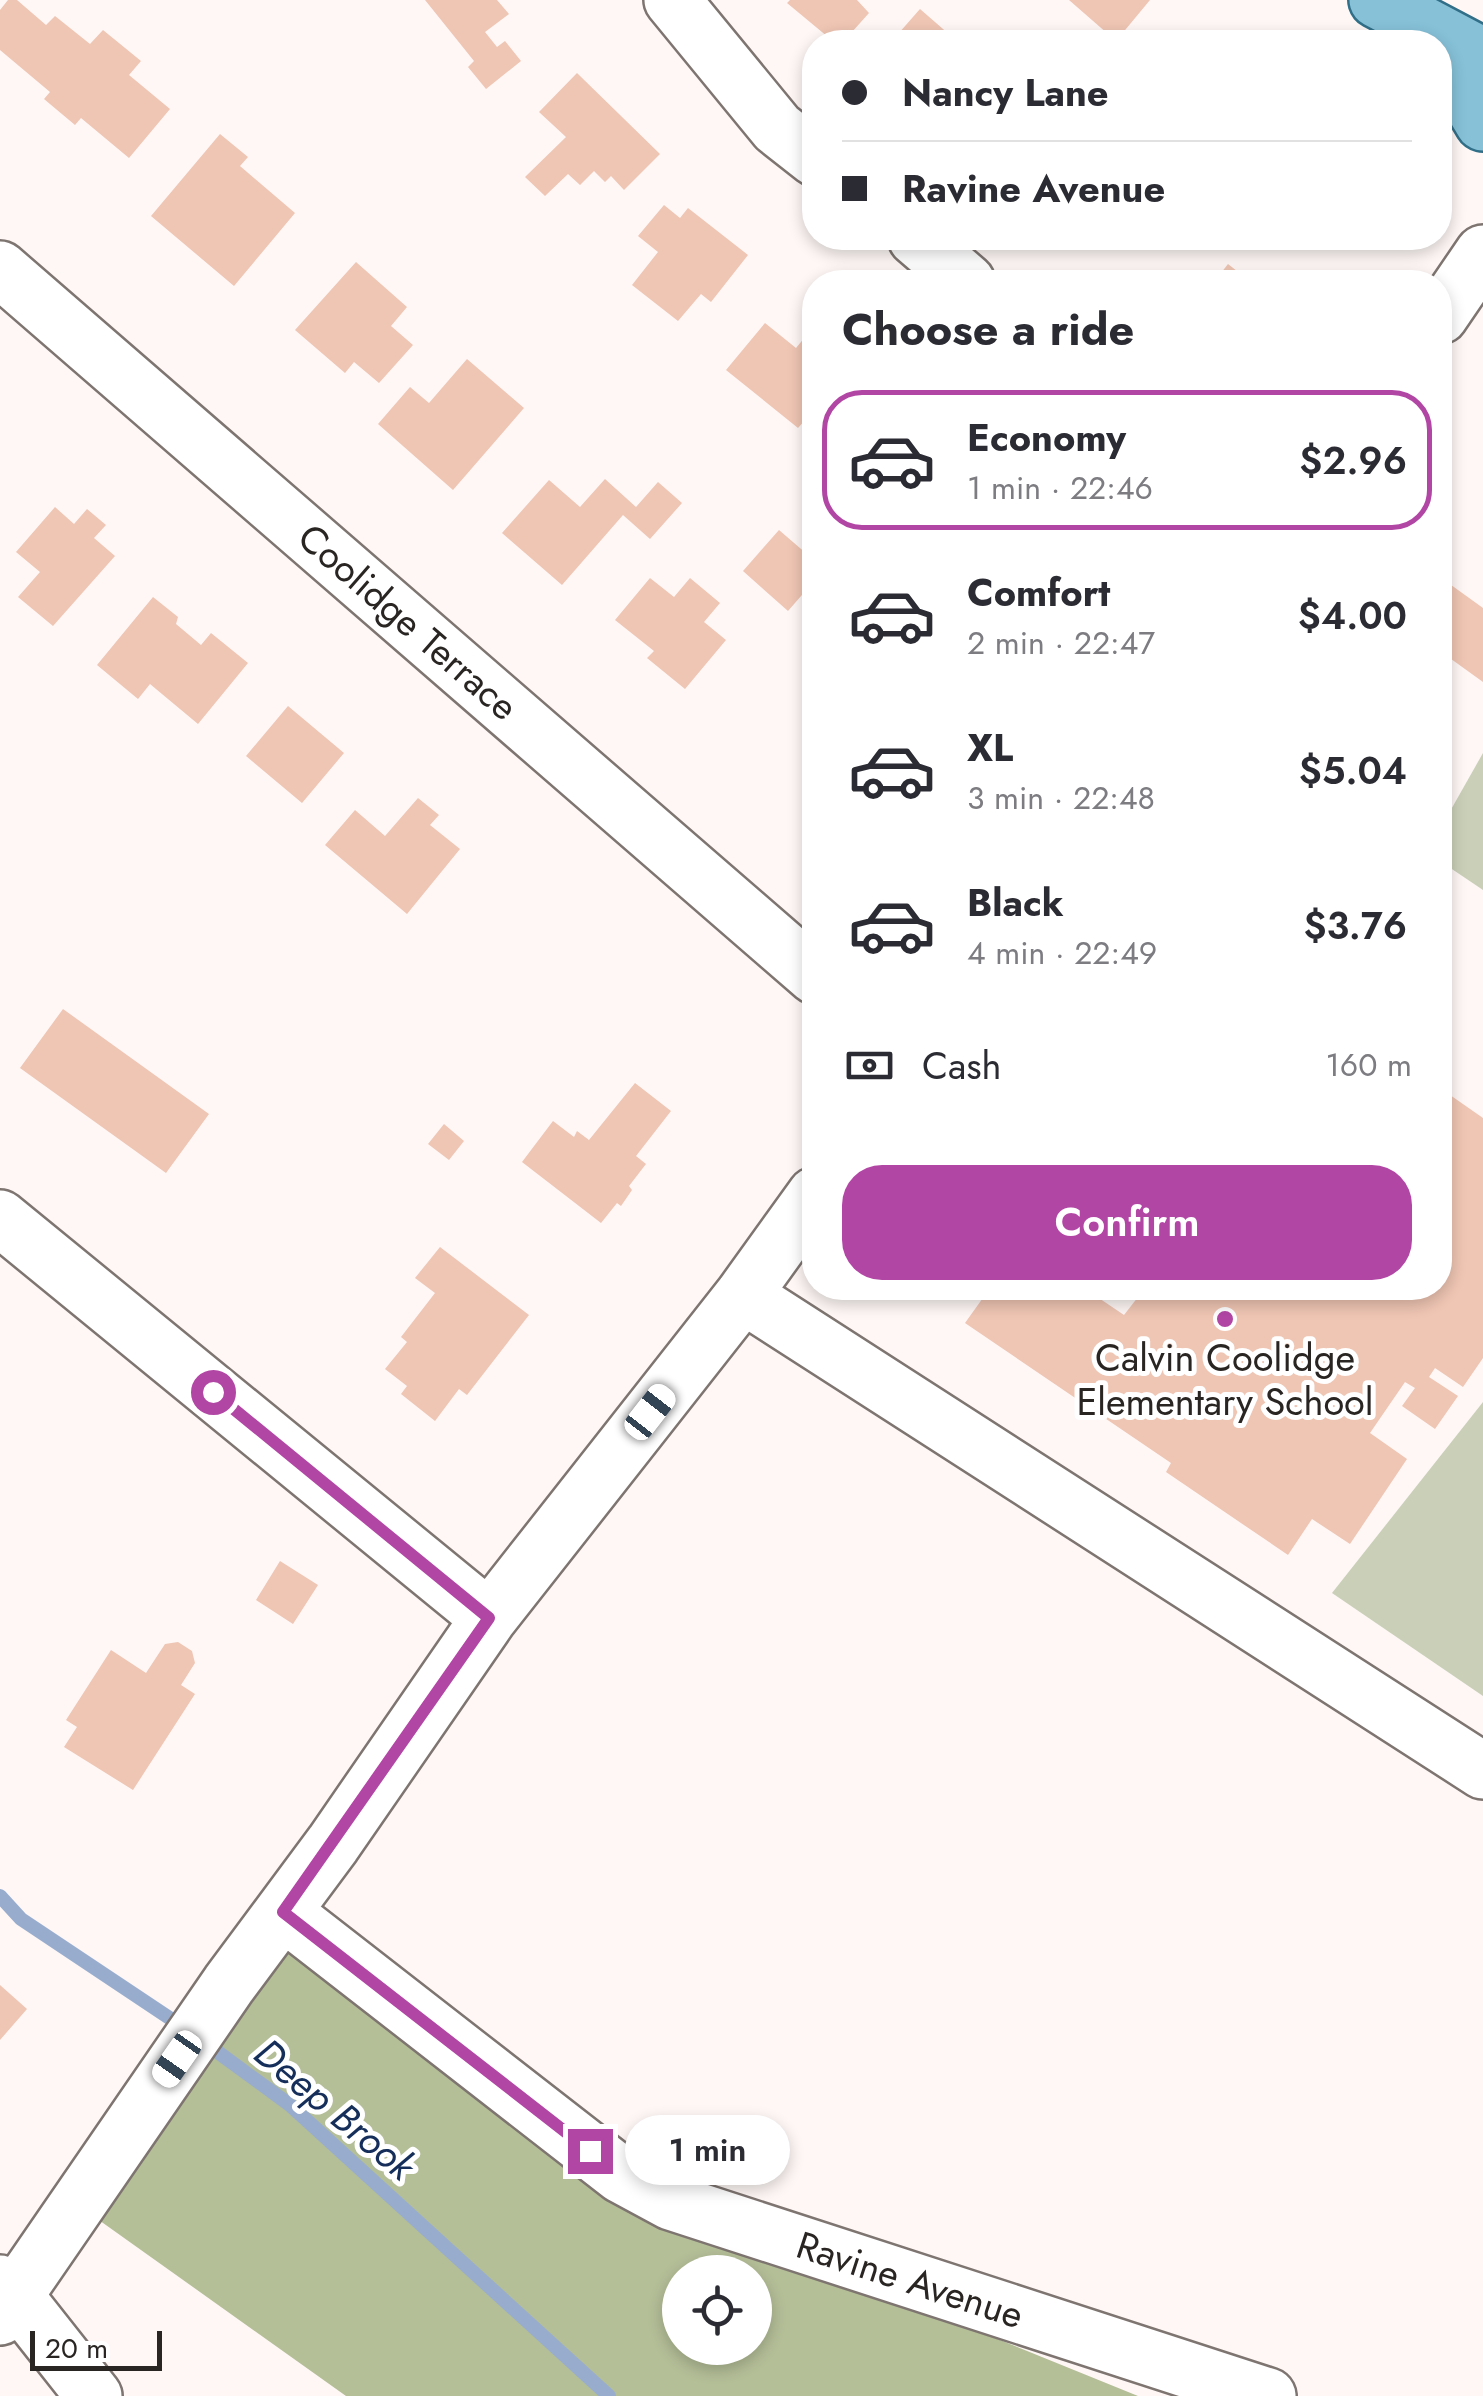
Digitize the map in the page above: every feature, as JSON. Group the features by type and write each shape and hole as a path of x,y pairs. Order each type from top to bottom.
{"main road":[{"path":"1374,0 1400,30"},
{"path":"1374,0 1432,30"},
{"path":"1452,40 1483,56"},
{"path":"1452,85 1483,123"}],"street":[{"path":"672,0 777,128 802,148"},
{"path":"930,250 953,270"},
{"path":"1452,298 1483,253"},
{"name":"Coolidge Terrace","path":"0,269 802,965"},
{"path":"94,2396 5,2298 489,1618 802,1213"},
{"path":"0,1218 489,1618"},
{"path":"742,1294 1483,1770"},
{"name":"Ravine Avenue","path":"283,1912 620,2175 672,2202 1268,2396"}],"green space":[{"path":"1483,753 1483,890 1452,869 1452,808"},
{"path":"1483,1402 1483,1696 1332,1593"},
{"path":"285,1928 721,2227 1138,2396 346,2396 82,2208"}],"building":[{"path":"8,0 17,0 46,25 55,16 90,44 103,30 141,61 129,75 170,109 129,158 81,118 75,125 44,99 50,92 0,50 0,10"},
{"path":"425,0 497,0 509,14 485,32 497,47 505,41 521,61 486,89 468,67 474,61"},
{"path":"857,0 869,13 854,30 820,30 787,3"},
{"path":"1069,0 1150,0 1125,30 1103,30"},
{"path":"920,9 944,30 902,30"},
{"path":"577,73 660,154 624,190 611,176 605,182 594,171 580,185 568,174 545,196 525,177 566,137 539,112"},
{"path":"220,134 248,157 240,166 295,213 234,286 151,216"},
{"path":"664,205 680,218 688,208 748,255 711,302 701,294 678,321 632,285 658,252 638,236"},
{"path":"356,262 407,307 391,326 413,345 379,383 354,362 345,373 295,330"},
{"path":"765,323 796,348 802,341 802,424 798,428 726,370"},
{"path":"467,359 524,408 453,490 378,424 410,387 429,403"},
{"path":"605,479 636,507 658,482 682,503 650,539 623,515 562,585 502,533 549,480 580,507"},
{"path":"55,507 74,524 87,509 106,525 94,538 115,556 53,626 18,597 40,572 16,552"},
{"path":"779,530 802,550 802,595 788,611 743,571"},
{"path":"650,578 674,597 690,578 720,603 704,622 726,640 685,689 647,658 654,651 615,620"},
{"path":"1452,586 1483,608 1483,682 1452,660"},
{"path":"153,597 178,617 176,624 201,645 211,633 248,663 198,724 150,684 138,699 97,665"},
{"path":"288,706 344,753 302,803 246,756"},
{"path":"418,798 439,815 430,825 460,849 407,914 325,845 355,810 385,836"},
{"path":"63,1009 209,1114 166,1173 20,1068"},
{"path":"635,1083 671,1111 636,1156 646,1164 629,1186 632,1190 601,1223 522,1162 553,1121 574,1137 577,1131 589,1140"},
{"name":"Calvin Coolidge Elementary School","path":"1452,1096 1483,1118 1483,1358 1463,1387 1435,1368 1429,1377 1458,1396 1435,1429 1402,1406 1415,1388 1405,1382 1370,1433 1407,1459 1350,1544 1312,1519 1288,1555 1166,1472 1171,1463 965,1323 981,1300 1102,1300 1124,1315 1136,1300 1452,1300"},
{"path":"444,1124 464,1141 449,1160 428,1144"},
{"path":"440,1247 529,1315 467,1395 459,1389 435,1421 401,1394 407,1386 385,1369 407,1342 401,1337 435,1293 415,1278"},
{"path":"280,1561 318,1585 293,1624 256,1600"},
{"path":"178,1642 192,1651 195,1663 181,1685 195,1694 133,1790 64,1747 77,1727 66,1720 111,1650 146,1673 165,1644"},
{"path":"0,1985 27,2009 0,2040"}],"waterway":[{"name":"Deep Brook","path":"0,1896 21,1919 186,2029"},
{"name":"Deep Brook","path":"204,2042 290,2105 609,2396"}],"place":[{"name":"Calvin Coolidge Elementary School","path":"1225,1319"}],"route":[{"path":"213,1392 489,1618 283,1912 590,2151"}]}
